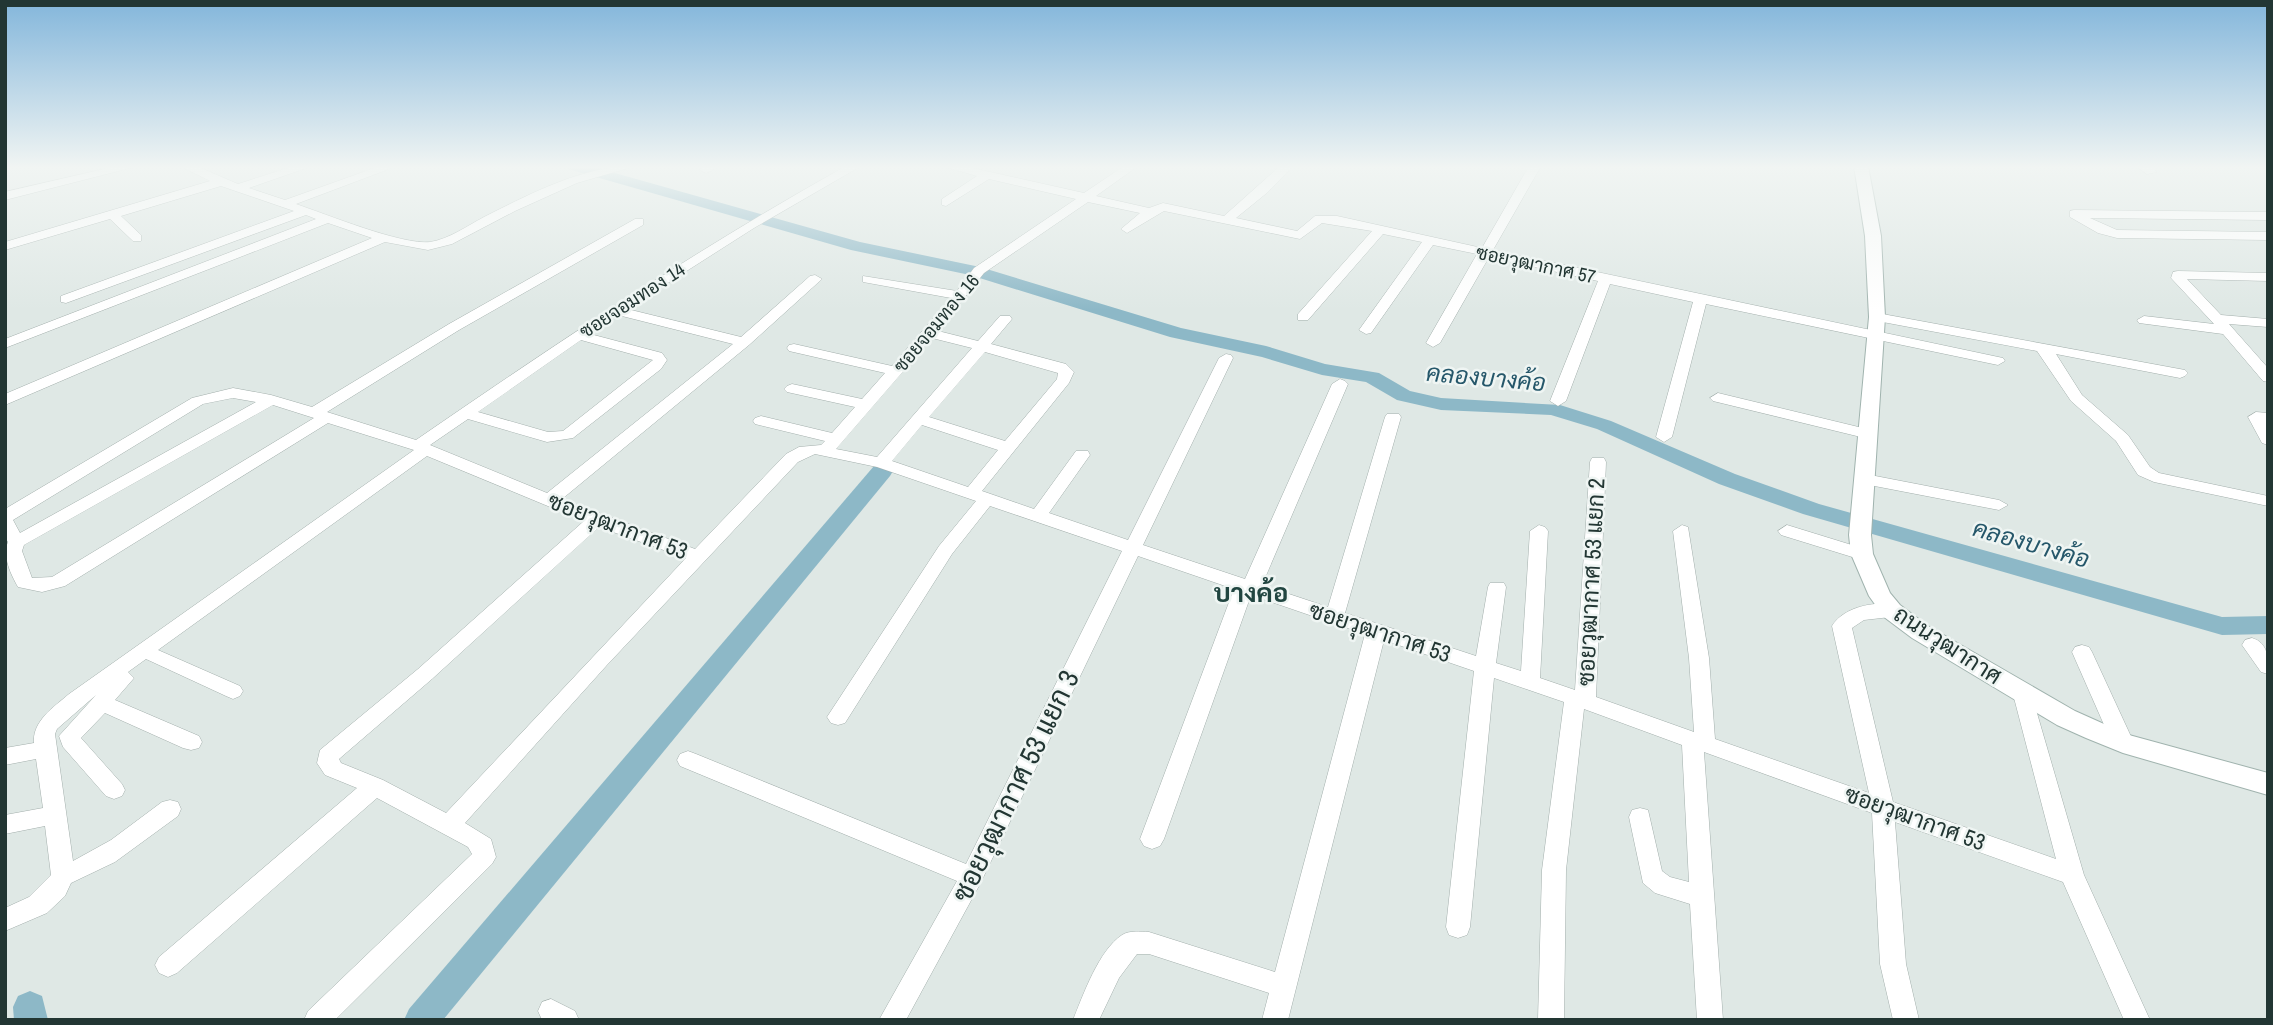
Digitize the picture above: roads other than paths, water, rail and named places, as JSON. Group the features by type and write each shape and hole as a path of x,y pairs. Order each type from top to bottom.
{"main road":[{"name":"ถนนวุฒากาศ","path":"1869,214 1877,317 1861,535 1874,586 1892,611 1920,632 2066,718 2123,743 2268,785"}],"street":[{"path":"5,246 112,214 137,237"},
{"path":"66,299 298,214"},
{"path":"313,214 384,238 418,246 437,245 503,214"},
{"name":"ซอยจอมทอง 14","path":"44,749 44,734 58,713 578,335 770,214"},
{"name":"ซอยจอมทอง 16","path":"830,445 975,277 1065,214"},
{"path":"1128,229 1148,214"},
{"name":"ซอยวุฒากาศ 57","path":"1193,214 1300,235 1319,219 1326,218 1700,300 1819,329 1998,360"},
{"path":"1225,221 1234,214"},
{"path":"1433,343 1508,214"},
{"path":"2268,216 2074,214 2102,230 2117,234 2268,236"},
{"path":"2218,215 2250,236"},
{"path":"5,344 327,219"},
{"path":"5,520 12,549 25,583 42,586 58,582 320,416 454,327 639,222"},
{"path":"1303,317 1379,230"},
{"path":"5,400 384,238"},
{"path":"1366,330 1429,241"},
{"path":"2268,277 2178,275 2268,378"},
{"path":"550,500 744,342 815,279"},
{"path":"867,279 960,296"},
{"path":"1558,401 1605,279"},
{"path":"1664,438 1700,300"},
{"path":"615,310 744,342"},
{"path":"1877,317 2180,373"},
{"path":"881,463 1005,319"},
{"path":"2144,320 2222,325 2268,323"},
{"path":"838,717 1009,448 1064,380 1066,372 1061,367 927,332"},
{"path":"468,414 547,437 567,435 656,366 660,360 657,356 578,335"},
{"path":"2040,346 2049,355 2076,398 2122,438 2144,471 2154,477 2268,501"},
{"path":"794,348 895,371"},
{"name":"ซอยวุฒากาศ 53 แยก 3","path":"892,1020 972,877 1226,358"},
{"path":"2251,358 2268,360"},
{"path":"1153,839 1248,587 1340,384"},
{"path":"792,390 866,404"},
{"name":"ซอยวุฒากาศ 53","path":"5,520 198,401 233,393 271,400 422,448 596,520 698,556 792,458 805,450 830,445 1334,618 1485,666 2072,874"},
{"path":"1718,398 1869,434"},
{"path":"12,549 271,400"},
{"path":"1334,618 1393,417"},
{"path":"2268,418 2256,417 2268,439"},
{"path":"917,418 1009,448"},
{"path":"761,421 830,445"},
{"path":"1037,517 1082,455"},
{"name":"ซอยวุฒากาศ 53 แยก 2","path":"1550,1020 1554,870 1580,699 1598,462"},
{"path":"1865,479 1998,505"},
{"path":"317,1020 484,857 483,846 450,824 375,786 333,769 328,763 328,756 425,674 596,520"},
{"path":"1530,682 1539,531"},
{"path":"1682,531 1699,658 1701,896 1710,1020"},
{"path":"1787,531 1861,535"},
{"path":"450,824 698,556"},
{"path":"1458,927 1485,666 1497,587"},
{"path":"1892,611 1859,614 1842,626 1883,807 1893,964 1906,1020"},
{"path":"114,790 71,741 70,736 102,704 111,688 169,643 173,630"},
{"path":"1275,1020 1376,631"},
{"path":"2252,645 2268,667"},
{"path":"2082,652 2123,743"},
{"path":"154,656 233,691"},
{"path":"2023,694 2072,874 2137,1020"},
{"path":"102,704 191,743"},
{"path":"5,757 44,749 50,769 53,815 63,876"},
{"path":"688,760 972,877"},
{"path":"168,965 375,786"},
{"path":"5,920 38,905 55,889 63,876 96,863 120,848 170,809"},
{"path":"5,825 53,815"},
{"path":"1640,817 1651,876 1663,886 1701,896"},
{"path":"1086,1020 1102,981 1116,957 1131,943 1149,943 1283,986"}],"waterway":[{"name":"คลองบางค้อ","path":"743,214 857,246 974,271 1177,333 1266,352 1322,369 1372,377 1404,396 1441,404 1553,409 1604,425 1727,479 1811,509 2222,626 2268,625"},
{"path":"421,1020 882,471"},
{"path":"30,1007 31,1020"}],"district":[{"name":"บางค้อ","path":"1251,593"}]}
